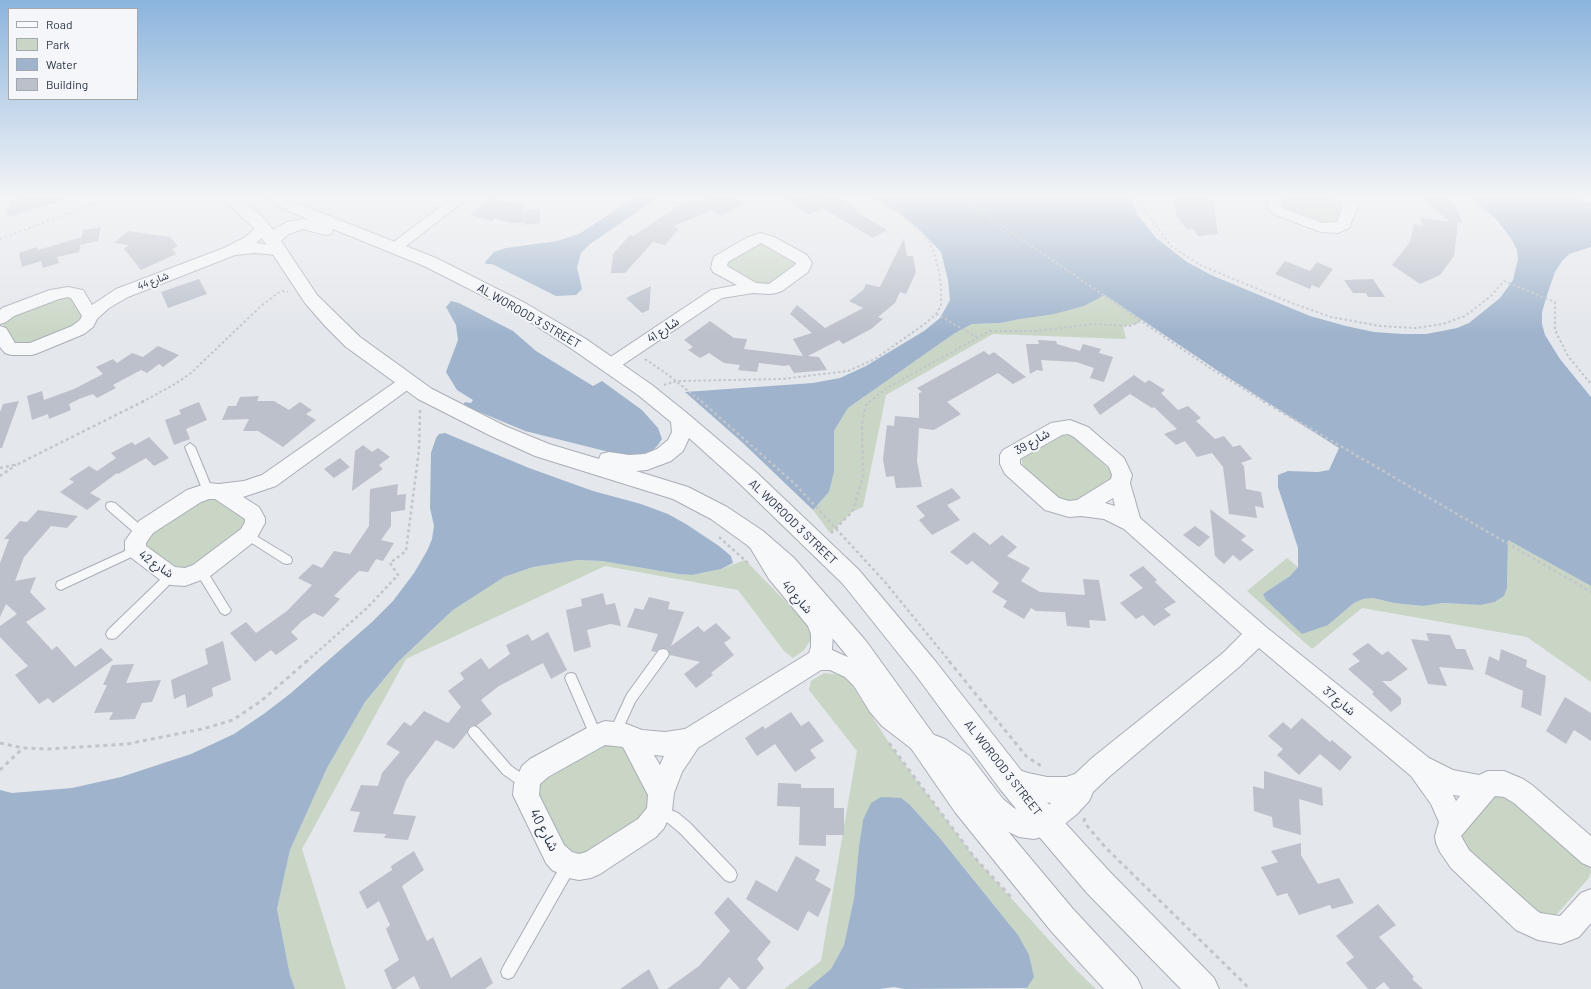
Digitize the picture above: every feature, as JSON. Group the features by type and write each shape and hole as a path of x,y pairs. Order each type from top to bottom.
{"street":[{"name":"شارع 44","path":"0,332 8,346 12,349 32,349 78,330 87,323 90,316 103,304 122,293 230,251 250,241"},
{"name":"شارع 44","path":"230,251 255,248 269,241"},
{"path":"272,241 311,299 337,327 353,342 425,394 498,431 542,450 680,493 719,513 755,538 786,565 836,622 879,677 921,741 965,802 1010,859 1062,920 1126,989"},
{"path":"372,241 387,244 391,241"},
{"name":"AL WOROOD 3 STREET","path":"380,241 430,262 519,307 579,344 645,390 681,419 747,478 851,577 927,670 1010,779 1046,823 1098,882 1203,989"},
{"name":"شارع 41","path":"751,241 721,260 719,268 753,288 764,290 776,288 802,268 803,260 771,241"},
{"name":"شارع 41","path":"717,294 722,283 723,271"},
{"name":"شارع 41","path":"609,366 717,294 753,288"},
{"name":"شارع 44","path":"0,318 8,312 56,294 68,292 99,295 122,293"},
{"path":"77,294 90,316"},
{"name":"شارع 42","path":"269,481 258,497 252,513 255,518 255,523 248,535 201,571 185,577 171,576 138,541 194,496 213,492 244,489 269,481 407,382"},
{"path":"542,450 591,456 629,463 647,462 664,455 676,445 682,432 681,419"},
{"name":"شارع 39","path":"1131,523 1120,483 1122,475 1117,463 1076,428 1058,428 1010,455 1010,464 1012,469 1052,504 1069,509 1081,508 1108,512 1131,523 1258,634"},
{"path":"1081,508 1120,483"},
{"path":"213,492 252,513"},
{"name":"شارع 40","path":"755,538 776,573 818,621 822,634 822,647 818,660"},
{"path":"527,784 531,775 539,768 614,736 642,742 665,744 689,740 818,660 830,660 853,670 862,678 878,704 891,718 921,741 936,746 961,765 994,808 1005,817 1019,824 1034,826 1046,823 1074,799 1083,784 1231,660 1258,634"},
{"name":"شارع 37","path":"1258,634 1420,768 1440,795 1453,825"},
{"path":"614,736 660,802"},
{"path":"569,865 579,867 590,865 647,828 655,819 672,765 689,740"},
{"name":"شارع 37","path":"1420,768 1451,782 1483,789 1488,784 1495,783 1504,784 1514,788 1591,854"},
{"path":"1010,779 1028,786 1047,790 1066,790 1083,784"},
{"name":"شارع 40","path":"527,784 526,795 555,854 561,861 569,865"},
{"path":"1483,789 1449,829 1449,843 1453,851 1526,920 1538,926 1561,930 1569,927 1591,903"}],"lane":[{"path":"190,447 213,492"},
{"path":"61,585 138,541 111,506"},
{"path":"248,535 287,560"},
{"path":"201,571 225,610"},
{"path":"112,634 171,576"},
{"path":"571,678 614,736 631,698 663,654"},
{"path":"474,732 507,770 527,784"},
{"path":"660,802 673,818 685,828 730,875"},
{"path":"508,972 569,865"}],"path":[{"path":"645,390 677,381 782,379 848,371 874,359 926,323 936,314 941,306 939,271 933,249 928,241"},
{"path":"1023,241 1184,352 1326,439 1591,592"},
{"path":"1167,241 1171,246 1200,265 1289,302 1331,317 1380,326 1416,328 1443,324 1466,316 1491,296 1504,281 1555,302 1555,330 1568,356 1591,384"},
{"path":"0,476 18,464 131,409 175,384 191,373 262,306 299,281"},
{"path":"936,314 977,337"},
{"path":"830,533 852,512 863,477 862,424 866,405 887,388 990,331 1037,331 1094,324 1131,326 1140,321"},
{"path":"0,468 18,464"},
{"path":"0,770 23,748"}],"green space":[{"path":"763,241 798,264 771,283 761,286 726,266 729,259"},
{"path":"1105,295 1142,320 1137,324 1123,326 1126,339 993,334 886,395 863,507 852,512 830,533 813,510 829,492 834,472 834,431 848,408 955,333 972,324 1000,323 1084,306"},
{"path":"57,297 68,297 71,299 82,316 80,324 30,346 15,345 3,326 4,322 13,316"},
{"path":"1060,435 1072,436 1078,440 1112,472 1112,477 1109,482 1074,501 1068,502 1056,497 1024,467 1022,458 1025,454"},
{"path":"217,497 245,520 245,529 195,568 180,571 145,545 147,535 196,501"},
{"path":"1508,540 1591,586 1591,682 1527,637 1362,608 1312,649 1247,591 1287,558 1298,567 1290,576 1263,594 1328,625 1354,603 1363,599 1373,598 1394,603 1423,606 1443,603 1481,605 1496,602 1504,596 1507,588"},
{"path":"578,560 602,561 692,575 721,569 745,560 790,606 806,620 810,630 810,641 804,650 793,658 784,651 738,590 605,566 406,659 302,849 346,989 295,989 290,975 277,909 290,850 327,768 365,702 398,662 453,610 486,588 504,577 533,567"},
{"path":"824,673 841,675 851,684 893,749 974,857 1077,971 1096,989 1026,989 1018,935 939,837 910,805 863,820 854,898 844,945 831,969 807,989 784,989 821,961 857,751 809,690 811,681"},
{"path":"601,744 617,744 623,748 652,798 649,814 581,857 564,850 539,798 538,790 541,782 549,776"},
{"path":"1493,796 1509,796 1589,863 1591,872 1588,879 1556,915 1550,919 1539,917 1459,846 1460,830"}],"water":[{"path":"556,241 594,241 581,253 577,267 582,289 576,295 556,296 492,264 486,264 485,262 494,252 506,248"},
{"path":"931,241 1160,241 1187,262 1211,275 1310,316 1374,332 1426,334 1457,328 1469,323 1500,298 1513,280 1518,259 1517,250 1513,241 1591,241 1591,247 1569,254 1562,261 1555,272 1542,312 1542,324 1545,335 1560,359 1591,397 1591,586 1508,540 1507,588 1504,596 1495,602 1481,605 1443,603 1423,606 1394,603 1373,598 1363,599 1354,603 1328,625 1302,634 1266,600 1263,594 1290,576 1298,567 1298,548 1278,487 1278,475 1288,471 1318,472 1329,470 1339,448 1221,373 1105,295 1084,306 1054,314 1000,323 972,324 955,333 848,408 834,431 834,472 829,492 813,510 743,443 685,392 813,383 840,378 866,366 924,331 940,318 950,300 948,280 941,252"},
{"path":"451,301 459,303 513,331 536,351 593,386 602,381 642,410 658,428 662,439 658,445 652,451 635,456 625,456 525,431 463,405 465,402 471,403 473,400 457,390 446,372 458,340 456,325 446,307"},
{"path":"445,433 529,468 593,491 641,504 668,514 719,546 731,556 733,563 721,569 692,575 602,561 578,560 533,567 504,577 453,610 398,662 365,702 327,768 290,850 277,909 290,975 295,989 0,989 0,790 12,793 72,788 121,777 191,754 234,734 291,693 372,622 393,601 414,573 432,539 434,526 430,508 431,453 436,438 439,434"},
{"path":"881,797 901,798 910,805 939,837 1018,935 1029,955 1034,977 1027,988 904,989 894,987 880,989 807,989 831,969 844,945 854,898 863,820 871,803"}],"building":[{"path":"68,241 81,241 79,252 57,257 59,263 43,268 41,261 22,267 19,253 37,247 38,250"},
{"path":"81,241 97,241 80,245"},
{"path":"116,241 174,241 178,246 172,249 176,254 141,270 124,249 129,245 114,243"},
{"path":"624,241 668,241 665,245 653,242 625,273 611,273 613,254"},
{"path":"902,241 905,241 907,256 913,256 916,272 906,294 900,292 895,303 878,317 883,319 871,329 843,344 839,340 808,356 819,357 827,370 794,373 789,365 784,366 759,363 757,372 738,370 740,365 724,363 709,353 700,358 688,350 693,347 684,340 710,321 734,338 747,339 744,349 803,356 793,339 812,333 790,314 797,305 825,328 863,308 849,301 863,290 866,284 880,287"},
{"path":"1456,241 1454,256 1440,275 1420,284 1392,265 1410,242"},
{"path":"1285,261 1310,271 1317,262 1333,269 1319,288 1312,285 1310,289 1275,274"},
{"path":"199,279 207,294 168,308 161,292"},
{"path":"1373,279 1385,297 1368,297 1366,293 1353,293 1344,280"},
{"path":"651,286 649,310 642,313 626,298"},
{"path":"1038,340 1056,341 1057,344 1080,351 1083,344 1101,349 1099,353 1113,357 1104,382 1090,378 1094,368 1076,362 1041,360 1043,371 1037,370 1030,374 1026,344 1039,344"},
{"path":"158,346 179,355 163,367 159,364 147,373 141,370 113,385 116,388 97,398 93,394 69,404 71,410 49,419 48,414 32,420 27,396 42,391 44,400 74,389 103,374 96,367 113,359 117,363 132,353 143,357"},
{"path":"984,351 989,355 994,352 1026,377 1013,384 998,373 947,402 961,414 934,430 919,428 917,461 922,487 896,488 894,476 886,477 883,459 887,425 894,426 895,416 919,418 919,393 922,392 917,388"},
{"path":"1134,375 1145,383 1149,380 1165,390 1161,393 1178,410 1188,406 1201,418 1196,421 1215,439 1224,436 1233,447 1240,445 1252,459 1241,463 1244,466 1246,489 1261,492 1264,508 1255,506 1257,518 1229,514 1223,467 1212,453 1197,457 1185,441 1176,445 1164,434 1177,429 1154,407 1152,408 1130,394 1100,415 1093,405"},
{"path":"259,396 257,401 274,401 289,410 300,402 312,410 306,414 316,420 283,447 258,431 243,431 249,419 222,420 228,406 236,406 240,397"},
{"path":"19,401 2,448 0,448 0,412 3,404"},
{"path":"199,402 207,420 186,429 190,439 174,445 165,420 181,414 179,410"},
{"path":"149,437 169,458 154,466 146,458 118,474 117,473 90,493 101,499 87,510 60,492 74,482 69,479 89,466 97,471 116,458 111,453 132,442 135,445"},
{"path":"363,445 372,452 378,448 390,457 379,465 383,469 352,491 355,451"},
{"path":"340,458 350,467 334,478 324,469"},
{"path":"398,484 397,495 406,494 405,510 391,512 391,526 381,540 394,543 383,561 376,559 368,572 359,571 334,596 340,599 323,617 314,613 302,621 291,632 298,639 276,655 271,650 255,662 230,633 246,622 256,633 287,611 312,585 298,578 313,564 322,568 334,551 350,554 369,526 370,489"},
{"path":"952,488 961,498 947,505 960,520 932,535 919,520 925,516 916,506"},
{"path":"1210,509 1246,536 1241,540 1254,550 1240,561 1233,555 1224,564 1215,556"},
{"path":"38,510 78,516 67,528 51,526 24,557 15,581 36,577 30,592 46,609 26,622 52,650 57,646 75,667 101,648 113,660 53,703 48,698 39,704 15,675 28,666 0,637 0,626 17,614 6,604 0,617 0,563 9,539 4,539 20,521 27,522"},
{"path":"1195,526 1210,537 1199,547 1183,535"},
{"path":"974,532 990,545 1002,535 1017,547 1007,556 1030,568 1021,581 1040,592 1085,595 1083,579 1099,580 1106,621 1089,620 1090,628 1067,626 1065,612 1036,611 1031,608 1024,619 1003,607 1007,601 992,592 999,583 972,561 967,565 950,552"},
{"path":"1143,566 1157,580 1155,582 1176,602 1164,609 1171,615 1154,626 1143,615 1136,619 1120,603 1143,588 1129,575"},
{"path":"603,593 606,605 615,603 621,626 610,624 587,630 591,647 574,652 566,610 582,606 581,599"},
{"path":"649,597 670,602 668,609 684,612 671,646 698,626 704,632 716,623 731,638 724,643 734,655 711,673 713,675 696,688 684,674 700,662 670,655 668,649 659,649 656,652 651,651 658,634 627,627 635,608 643,610"},
{"path":"548,632 567,670 551,679 543,663 499,686 481,700 492,714 476,726 473,725 469,727 467,733 454,749 436,740 406,780 393,814 416,816 408,840 384,838 386,834 353,832 360,812 350,811 361,785 378,786 382,773 400,752 386,744 404,722 411,726 424,711 448,723 461,707 448,691 464,679 460,673 481,658 489,669 510,654 506,645 528,634 532,641"},
{"path":"1426,633 1450,635 1456,649 1465,649 1474,670 1439,667 1447,686 1428,684 1411,639 1429,641"},
{"path":"223,641 231,680 212,688 213,696 187,708 185,694 174,699 171,680 208,664 205,649"},
{"path":"1368,643 1382,655 1388,651 1408,669 1391,681 1382,681 1401,698 1401,704 1391,712 1372,694 1374,692 1348,669 1360,661 1352,654"},
{"path":"1501,649 1527,660 1526,667 1546,676 1541,716 1521,707 1523,691 1485,674 1489,656 1499,661"},
{"path":"134,664 126,683 161,680 152,702 142,703 135,719 109,720 113,712 94,713 107,685 103,685 112,665"},
{"path":"1565,697 1591,713 1591,741 1574,730 1566,744 1546,731"},
{"path":"791,712 801,726 809,721 824,741 810,750 816,758 795,772 775,744 757,756 745,738 763,726 765,729"},
{"path":"1302,718 1330,742 1332,740 1352,757 1340,771 1320,754 1299,775 1277,755 1283,749 1268,736 1283,722 1291,729"},
{"path":"1264,771 1322,788 1323,806 1299,799 1301,835 1273,827 1272,817 1254,811 1253,786 1264,789"},
{"path":"778,783 801,784 801,788 834,788 834,808 844,808 844,835 826,835 826,846 799,845 800,807 777,806"},
{"path":"1301,843 1301,855 1318,884 1339,878 1354,903 1332,909 1330,905 1299,915 1287,893 1277,896 1261,867 1278,862 1271,851"},
{"path":"414,851 424,870 402,886 427,941 433,937 451,978 481,957 493,983 485,989 420,989 414,976 395,989 392,989 384,970 399,960 386,929 390,925 379,901 367,909 359,892 392,870 391,866"},
{"path":"796,856 820,870 815,880 831,889 818,917 808,911 798,931 746,899 756,880 777,892"},
{"path":"728,897 771,942 757,959 764,968 746,989 740,989 729,977 719,989 667,989 699,966 730,931 714,913"},
{"path":"1378,904 1396,925 1379,937 1414,977 1412,979 1423,989 1390,989 1384,982 1375,989 1368,989 1346,963 1354,957 1336,936"},
{"path":"649,969 659,989 620,989"}]}
